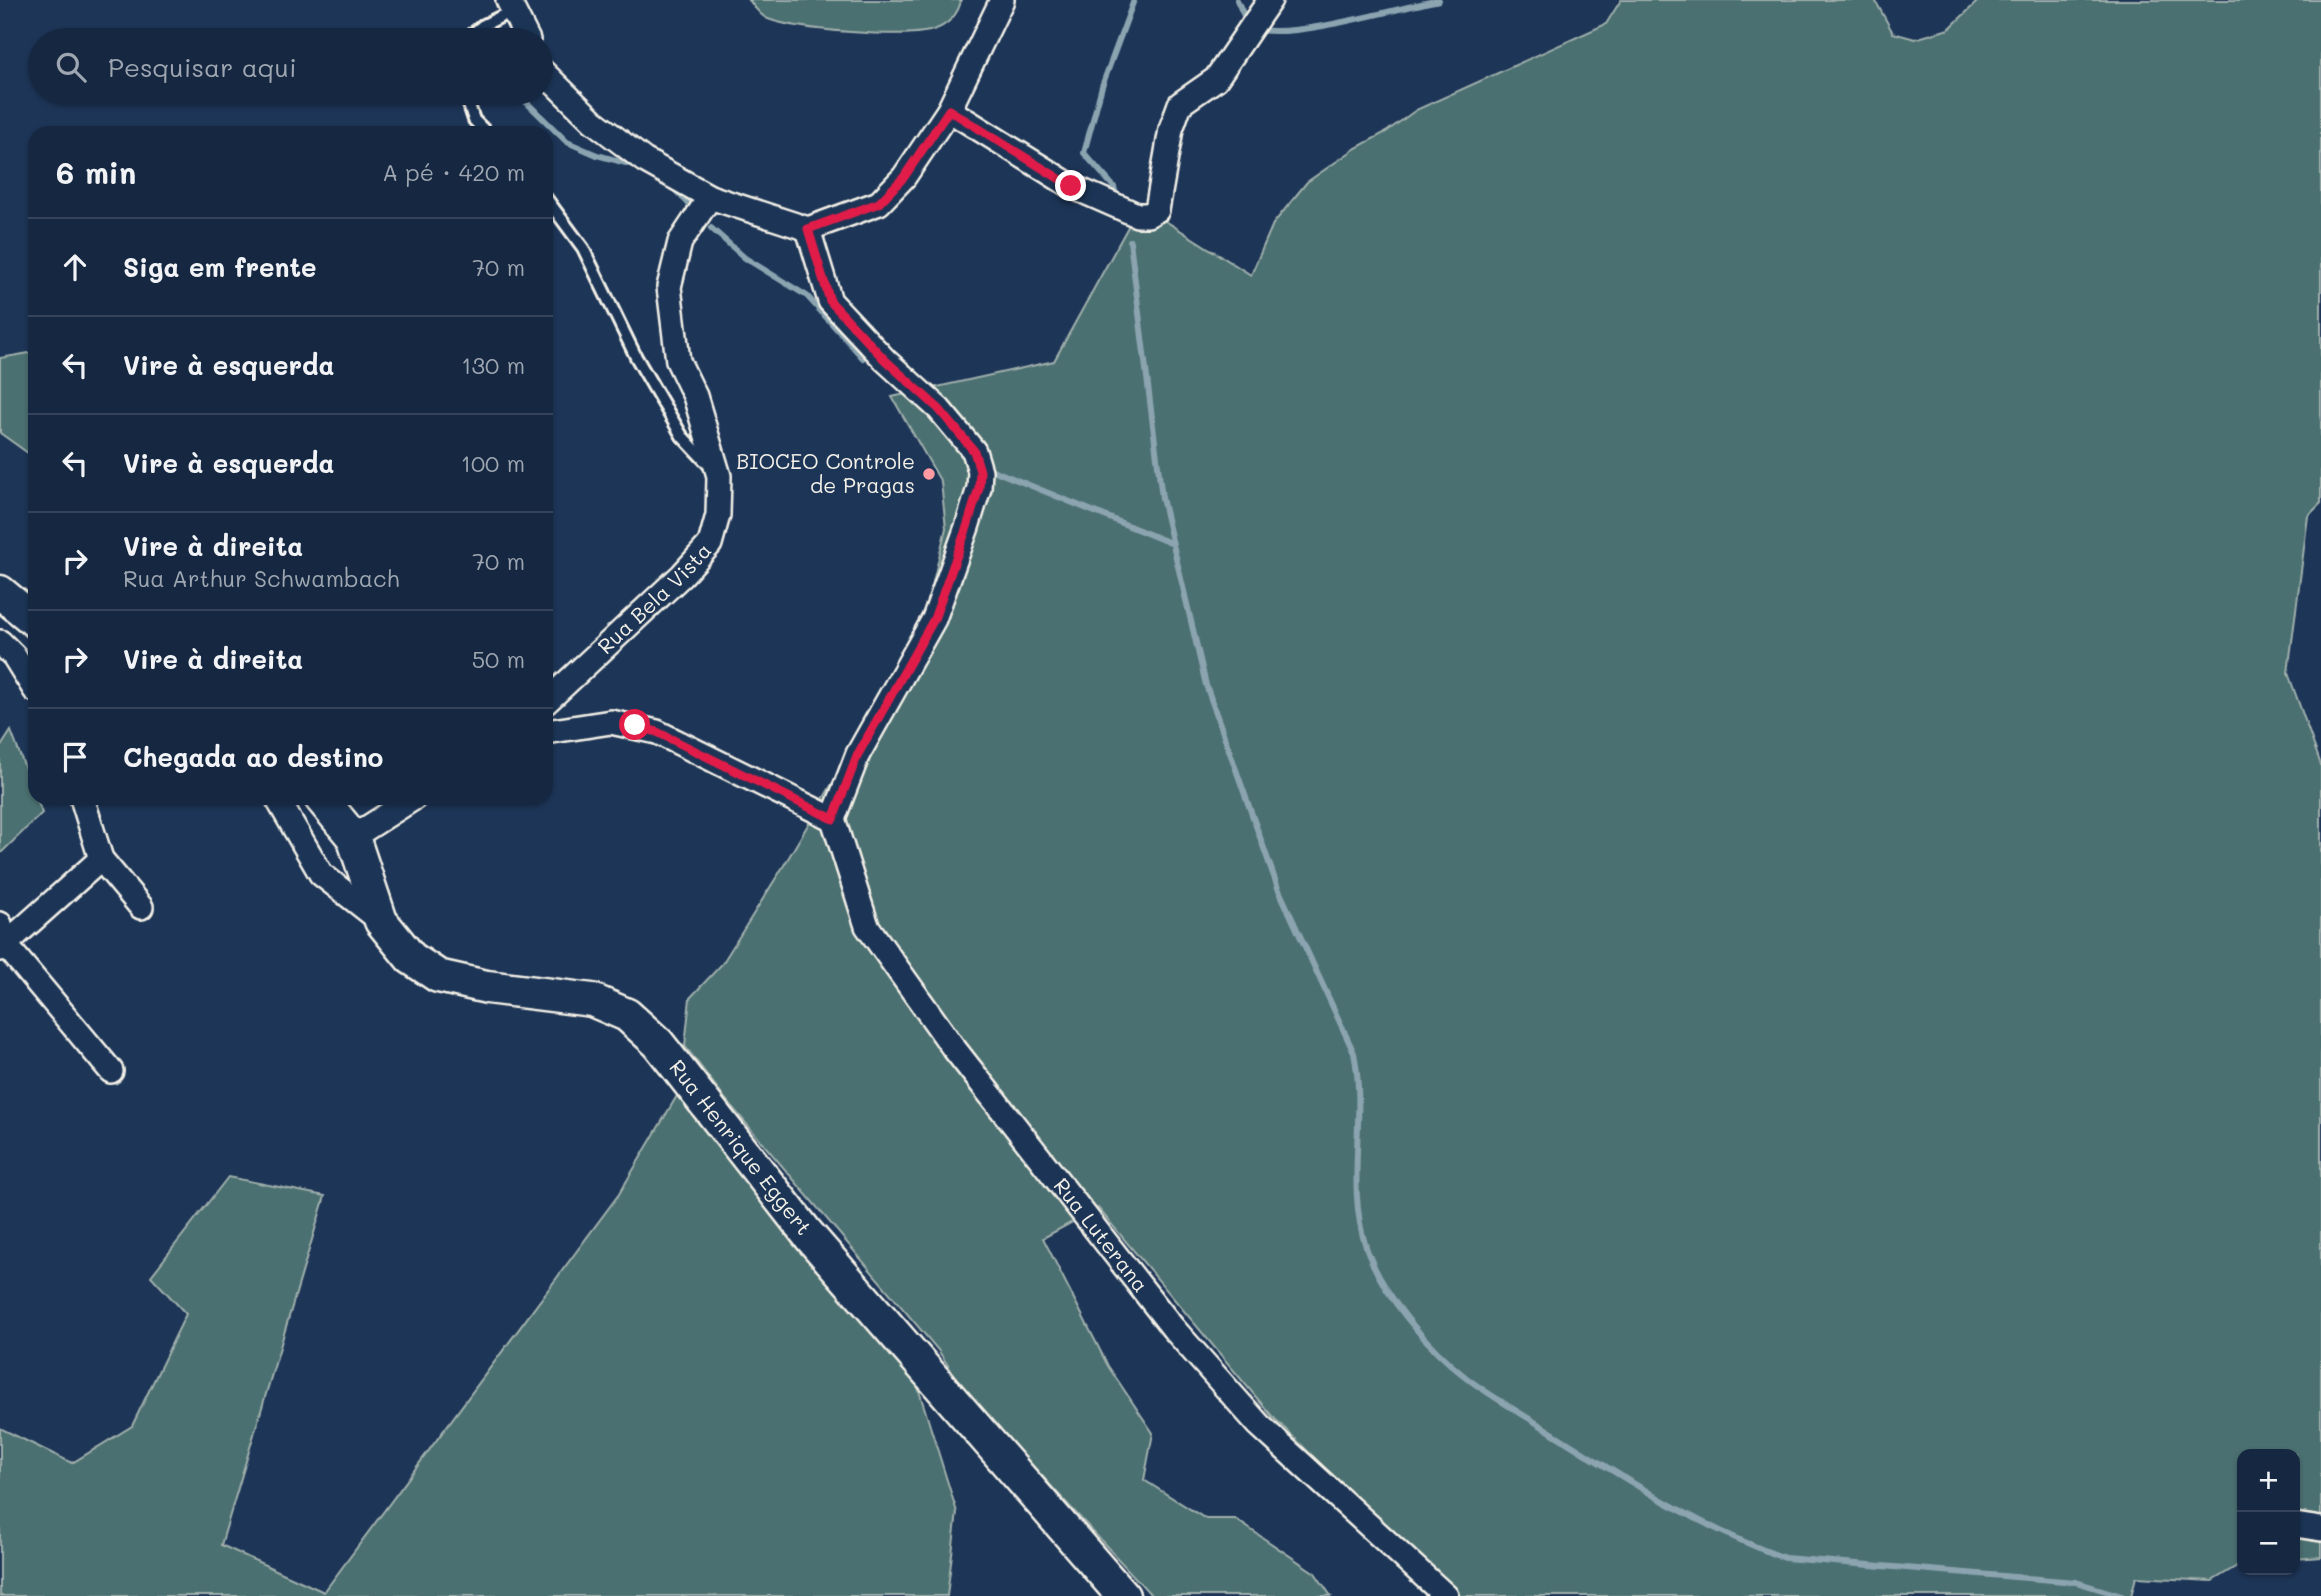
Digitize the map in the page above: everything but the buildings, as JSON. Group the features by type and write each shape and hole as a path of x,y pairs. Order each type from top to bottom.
{"street":[{"path":"553,82 593,121 644,160 710,197 808,229 879,203 904,177 949,110 1002,0"},
{"path":"949,110 1071,186 1137,215 1148,215 1157,210 1171,129 1180,104 1216,79 1270,0"},
{"path":"511,5 522,28"},
{"name":"Rua Bela Vista","path":"553,695 682,575 710,544 718,515 719,476 695,396 678,361 669,287 680,242 710,197"},
{"path":"553,731 611,722 657,732 833,819 858,754 934,619 967,527 979,488 980,471 974,451 939,409 885,360 830,301 808,229"},
{"path":"0,592 28,615"},
{"path":"0,642 14,656 28,679"},
{"path":"84,805 100,859 141,907"},
{"path":"281,805 321,874 381,921"},
{"name":"Rua Henrique Eggert","path":"327,805 354,837 381,921 411,958 438,976 487,987 592,1000 627,1015 658,1043 806,1232 1123,1596"},
{"path":"354,837 403,805"},
{"name":"Rua Luterana","path":"833,819 867,926 953,1047 1165,1317 1259,1424 1446,1596"},
{"path":"100,859 2,939 111,1071"},
{"path":"2300,1526 2321,1529"}],"lane":[{"path":"480,28 511,5"},
{"path":"470,105 474,120 480,126"},
{"path":"553,207 583,248 636,358 682,436 719,476"}],"green space":[{"path":"749,0 961,0 955,15 943,26 919,33 899,34 850,32 782,23 765,18"},
{"path":"1621,0 1875,0 1893,33 1915,39 1949,29 1979,0 2321,0 2321,503 2308,516 2288,673 2321,765 2321,1557 2300,1559 2300,1449 2237,1449 2237,1566 2212,1581 2136,1577 2131,1596 1455,1596 1271,1415 1098,1208 1043,1238 1108,1366 1153,1433 1144,1480 1206,1519 1235,1519 1315,1573 1331,1596 1152,1596 965,1392 938,1350 727,1101 685,1046 690,998 722,964 786,862 872,716 927,607 946,528 941,482 892,397 1054,361 1140,205 1251,275 1273,224 1307,182 1416,110 1606,24"},
{"path":"28,353 28,453 0,433 0,358"},
{"path":"11,731 28,776 28,805 39,805 42,813 0,854 0,748"},
{"path":"681,1089 910,1362 957,1512 947,1596 0,1596 0,1428 72,1463 132,1426 186,1314 151,1276 228,1177 325,1196 221,1545 324,1592 619,1194"}],"waterway":[{"path":"1117,198 1114,187 1084,153 1102,86 1134,0"},
{"path":"1237,0 1245,18"},
{"path":"1260,30 1299,30 1323,26 1439,0"},
{"path":"529,105 551,126"},
{"path":"553,128 567,142 597,155 637,166"},
{"path":"673,188 693,208"},
{"path":"711,228 745,258 807,296 863,358"},
{"path":"1130,241 1162,498 1206,685 1278,888 1354,1053 1358,1101 1356,1175 1360,1223 1373,1265 1395,1302 1437,1352 1479,1387 1640,1487 1696,1519 1755,1546 1785,1558 2076,1582 2122,1596"},
{"path":"990,469 1173,544"}],"place":[{"name":"BIOCEO Controle de Pragas","path":"929,474"}],"route":[{"path":"635,725 657,732 833,819 858,754 934,619 967,527 979,488 980,471 974,451 939,409 885,360 830,301 808,229 879,203 904,177 949,110 1071,186"}]}
